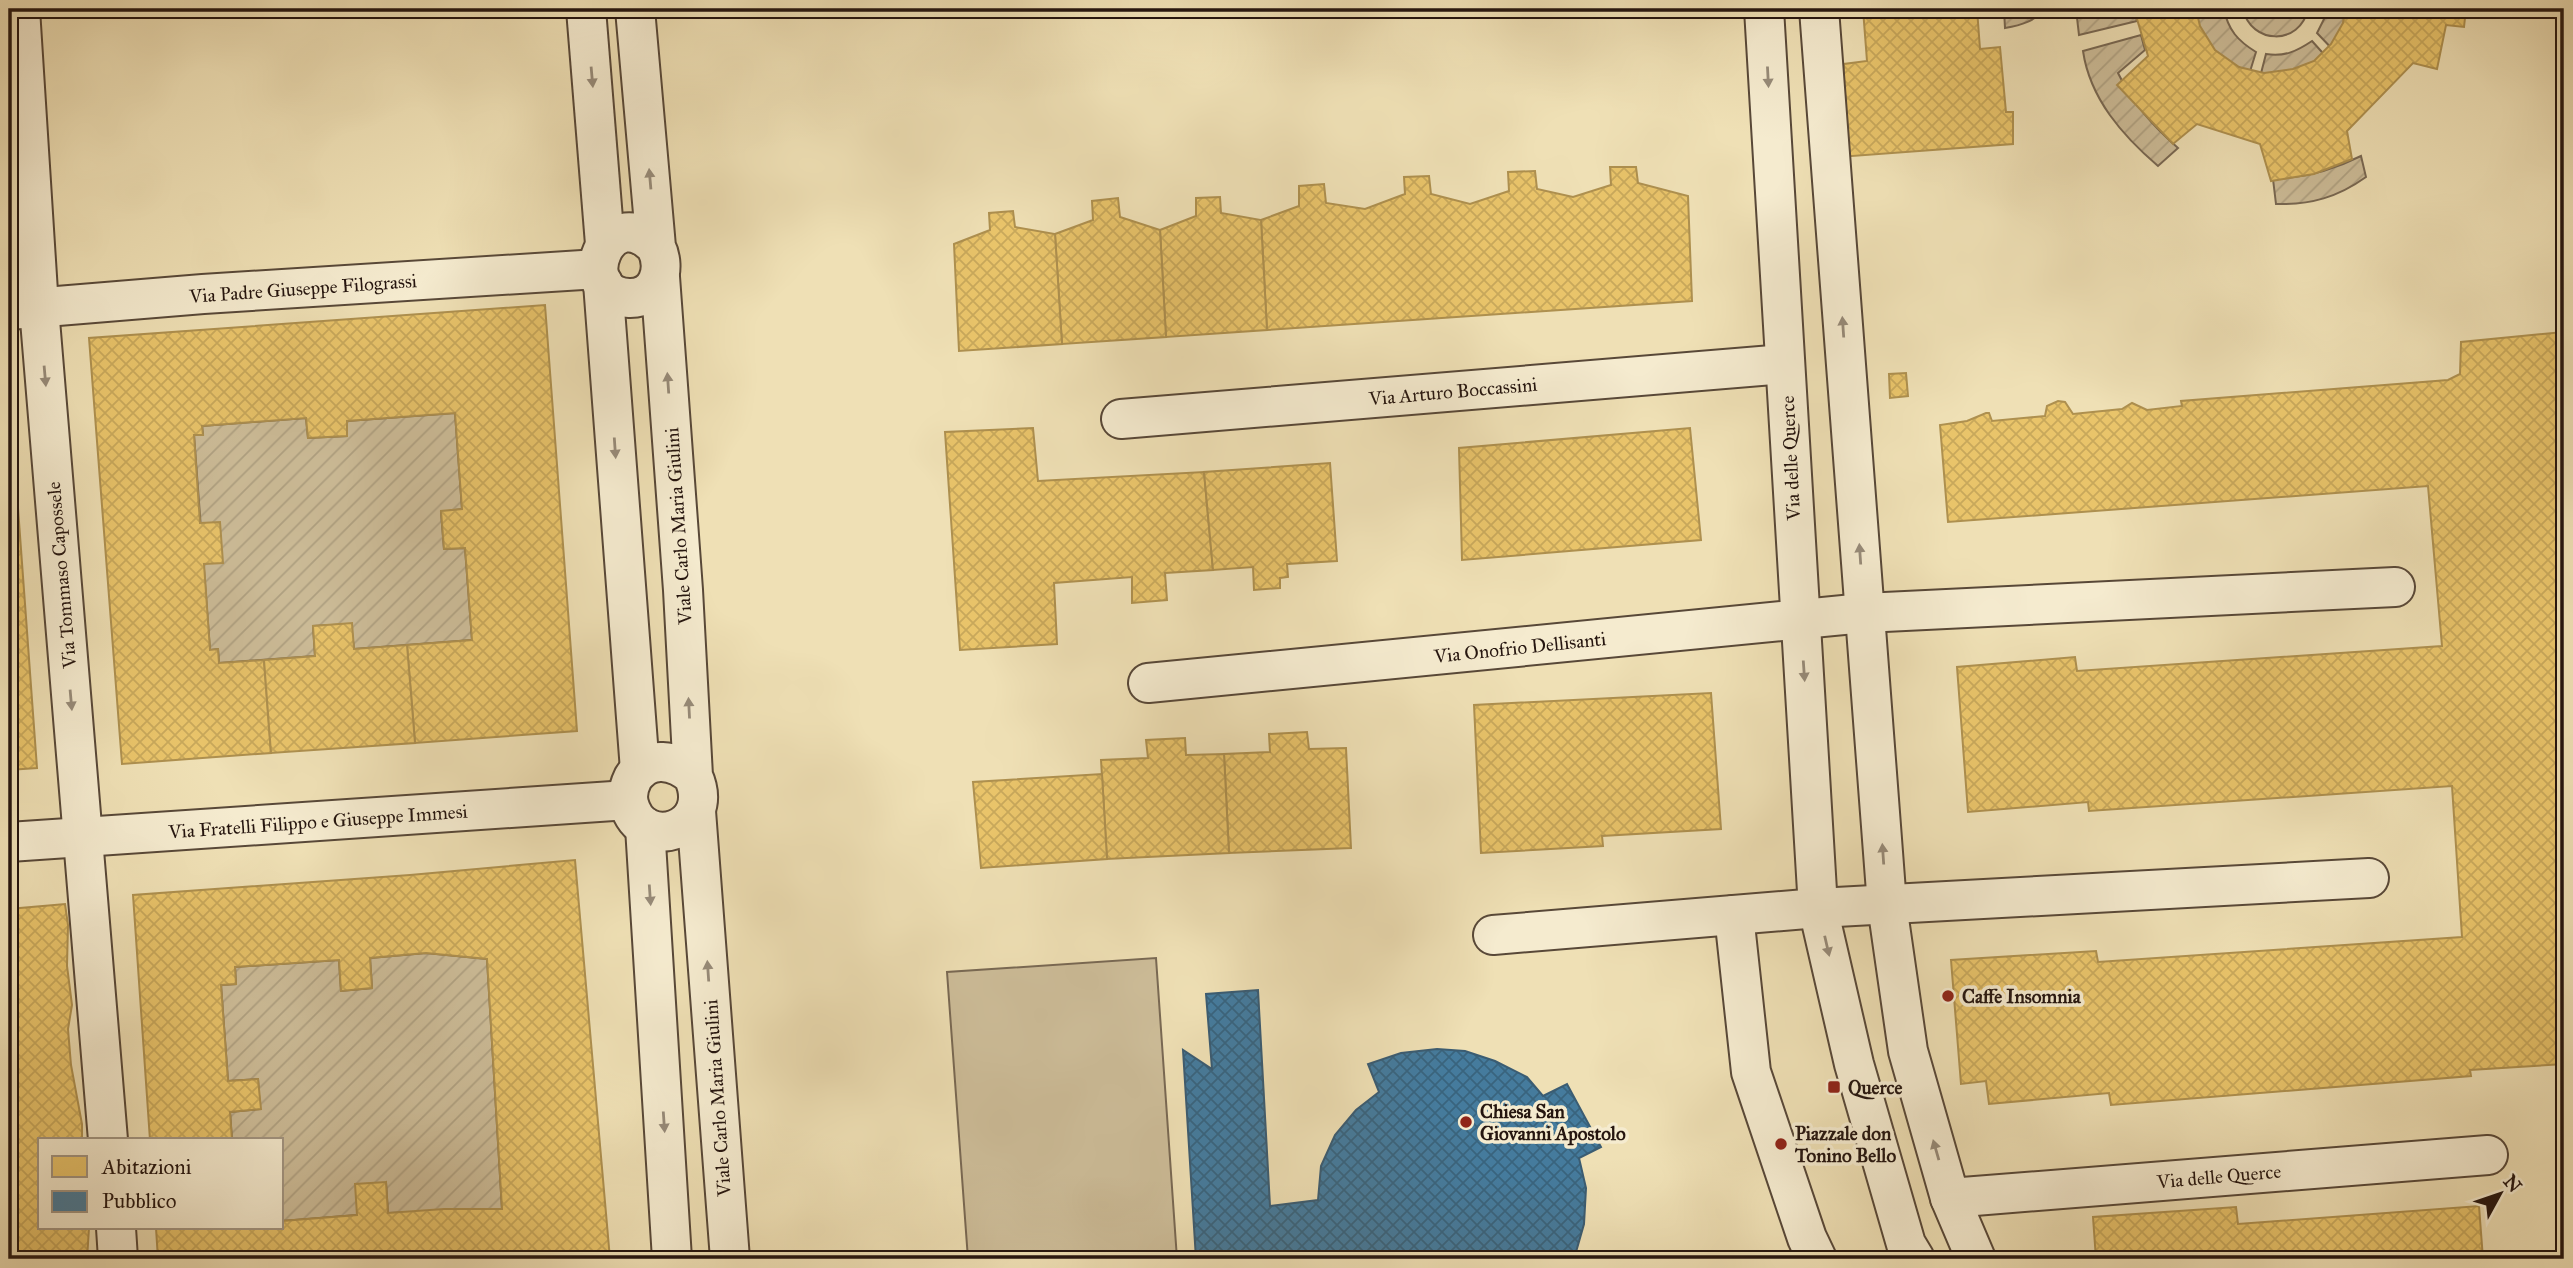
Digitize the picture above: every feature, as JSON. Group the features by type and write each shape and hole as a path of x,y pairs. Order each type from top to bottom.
{"street":[{"name":"Via Tommaso Capossele","path":"20,9 24,309 82,837 108,1138"},
{"path":"586,9 638,799 672,1259"},
{"name":"Viale Carlo Maria Giulini","path":"635,9 683,590 695,794 730,1259"},
{"name":"Via delle Querce","path":"1764,9 1818,908 1854,1064 1906,1244 1915,1259"},
{"path":"1819,9 1878,612 1887,905 1908,1051 1950,1198 1976,1259"},
{"path":"630,233 649,239 658,262 647,293 628,298 619,296 602,265 614,237 630,233"},
{"name":"Via Padre Giuseppe Filograssi","path":"24,309 602,265"},
{"name":"Via Arturo Boccassini","path":"1121,419 1785,364"},
{"path":"1878,612 2395,587"},
{"name":"Via Onofrio Dellisanti","path":"1148,682 1878,612"},
{"path":"673,762 695,794 689,822 679,829 667,832 638,799 650,763 673,762"},
{"name":"Via Fratelli Filippo e Giuseppe Immesi","path":"9,842 638,799"},
{"path":"1493,935 1818,908 2369,878"},
{"path":"1734,915 1751,1072 1807,1238 1817,1259"},
{"name":"Via delle Querce","path":"1950,1198 2488,1154"},
{"path":"116,1230 118,1259"}],"shaded area":[{"path":"2004,9 2047,9 2028,22 2005,28"},
{"path":"2076,9 2134,10 2137,21 2079,35"},
{"path":"2192,9 2224,9 2235,34 2256,52 2248,78 2215,56 2193,19"},
{"path":"2243,9 2308,9 2296,30 2276,36 2265,35 2255,29"},
{"path":"2329,9 2359,9 2355,26 2338,55 2317,33"},
{"path":"2141,35 2145,50 2118,73 2144,114 2178,148 2158,166 2132,142 2110,115 2093,85 2083,51"},
{"path":"2312,41 2330,61 2259,81 2266,54 2290,52"},
{"path":"2361,156 2366,177 2356,184 2324,198 2301,203 2276,204 2273,179 2318,172"},
{"path":"455,413 462,509 441,512 444,549 465,548 472,640 354,649 351,624 313,626 315,656 219,663 218,649 210,650 194,435 203,434 202,426 306,418 308,438 347,436 347,421"},
{"path":"426,953 487,959 502,1209 388,1213 386,1183 357,1215 284,1221 284,1138 232,1138 230,1112 260,1109 258,1079 228,1081 221,985 236,984 235,967 339,960 341,991 372,988 370,958"},
{"path":"1156,958 1177,1259 968,1259 947,972"}],"building: Abitazioni":[{"path":"1863,9 1977,9 1980,49 2000,47 2006,112 2013,112 2013,144 1839,157 1844,64 1867,61"},
{"path":"2134,9 2196,9 2200,26 2215,50 2239,67 2264,73 2293,69 2314,61 2331,44 2343,23 2345,9 2466,9 2464,27 2446,25 2437,69 2413,63 2347,131 2352,159 2314,174 2271,181 2260,144 2197,124 2173,144 2117,85 2148,56"},
{"path":"1610,167 1636,167 1638,183 1688,196 1692,301 1267,330 1261,220 1299,206 1299,186 1324,184 1326,203 1365,209 1405,194 1404,177 1429,176 1431,194 1470,204 1509,191 1508,172 1535,171 1537,189 1573,197 1611,185"},
{"path":"1220,197 1221,213 1261,220 1267,330 1166,337 1160,230 1196,216 1196,198"},
{"path":"1118,198 1120,217 1160,230 1166,337 1062,344 1055,234 1093,220 1092,201"},
{"path":"1013,211 1015,227 1055,234 1062,344 959,351 954,244 990,230 989,213"},
{"path":"545,305 577,731 415,743 407,645 472,640 465,548 444,549 441,511 462,509 455,413 347,421 347,436 308,438 306,418 202,426 203,435 194,435 200,523 220,522 223,563 204,564 210,650 218,649 219,663 264,660 271,753 122,764 89,338"},
{"path":"2563,332 2564,1064 2470,1070 2471,1076 2111,1105 2109,1093 1989,1104 1986,1081 1961,1084 1951,960 2096,951 2098,962 2462,937 2452,786 2089,811 2088,802 1968,812 1957,667 2075,657 2077,671 2442,646 2428,486 1948,522 1940,425 1967,421 1986,413 1989,413 1992,421 2045,416 2047,406 2058,401 2065,402 2073,414 2122,409 2132,403 2147,410 2182,406 2181,401 2448,380 2460,374 2461,342"},
{"path":"1906,373 1908,396 1890,398 1889,374"},
{"path":"9,385 37,768 9,770"},
{"path":"1033,428 1038,481 1204,472 1213,570 1165,573 1167,600 1132,603 1132,577 1054,583 1057,644 960,650 945,432"},
{"path":"1690,428 1701,540 1462,560 1459,448"},
{"path":"1330,463 1337,561 1287,564 1288,577 1280,578 1280,588 1254,590 1253,567 1213,570 1204,472"},
{"path":"352,623 354,649 407,645 415,743 271,753 264,660 315,656 313,626"},
{"path":"1711,693 1721,829 1602,836 1603,846 1481,853 1474,705"},
{"path":"1307,732 1309,749 1346,748 1351,848 1229,853 1224,754 1270,752 1269,734"},
{"path":"1185,738 1186,755 1224,754 1229,853 1107,859 1101,760 1148,758 1146,740"},
{"path":"1102,774 1107,859 981,868 973,782"},
{"path":"575,860 610,1259 158,1259 156,1230 284,1230 284,1221 357,1215 355,1184 386,1182 388,1213 502,1209 487,959 426,953 370,958 372,988 341,991 339,960 235,967 236,984 221,985 228,1081 258,1079 261,1109 230,1112 232,1138 150,1138 133,895"},
{"path":"65,904 68,925 67,966 72,1005 68,1029 82,1138 38,1138 38,1230 89,1230 87,1259 9,1259 9,909"},
{"path":"2479,1206 2483,1259 2096,1259 2093,1217 2236,1207 2238,1224"}],"building: Pubblico":[{"name":"Chiesa San Giovanni Apostolo","path":"1258,990 1270,1206 1318,1200 1321,1166 1335,1135 1356,1110 1379,1092 1368,1064 1401,1053 1437,1049 1465,1051 1495,1061 1527,1077 1543,1096 1567,1084 1601,1147 1579,1158 1586,1188 1584,1224 1574,1259 1225,1259 1225,1253 1196,1259 1183,1050 1212,1069 1206,994"}],"place":[{"name":"Caffe Insomnia","path":"1948,996"},
{"name":"Querce","path":"1834,1087"},
{"name":"Chiesa San Giovanni Apostolo","path":"1466,1122"},
{"name":"Piazzale don Tonino Bello","path":"1781,1144"}]}
